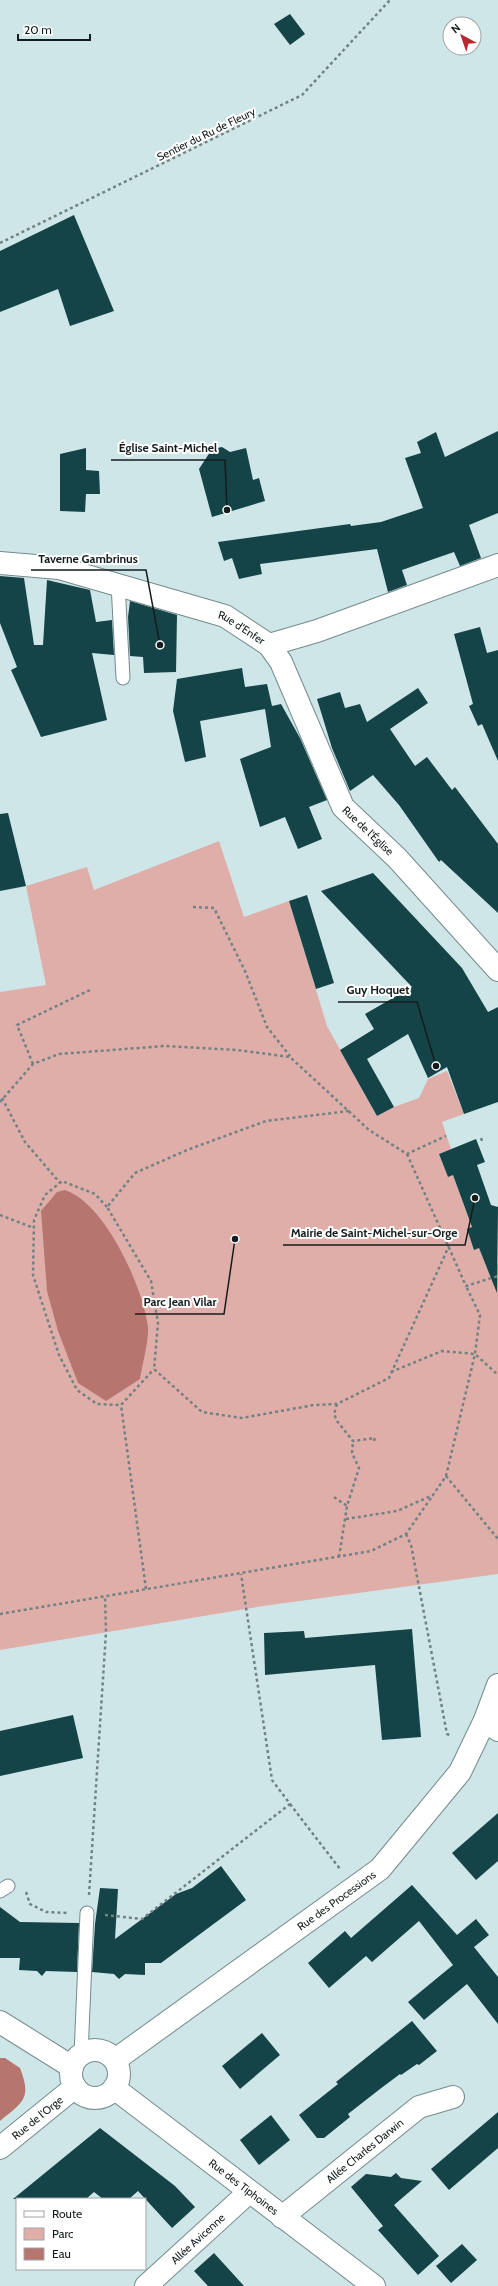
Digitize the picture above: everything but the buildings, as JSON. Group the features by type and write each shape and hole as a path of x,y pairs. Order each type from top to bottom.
{"street":[{"name":"Rue d'Enfer","path":"0,562 59,568 225,616 269,645 317,631 498,565"},
{"name":"Rue de l'Église","path":"269,645 281,662 343,807 397,858 498,970"},
{"name":"Rue des Processions","path":"115,2060 380,1869 460,1772 473,1745 491,1725 498,1685"},
{"path":"0,2022 76,2069 86,2096 94,2098 102,2097 114,2088 119,2074 115,2060 102,2051 95,2050 76,2069"},
{"name":"Rue de l'Orge","path":"0,2148 76,2069"},
{"name":"Rue des Tiphoines","path":"114,2088 374,2286"},
{"name":"Allée Charles Darwin","path":"282,2217 419,2107 453,2096"},
{"name":"Allée Avicenne","path":"146,2286 249,2192"}],"lane":[{"path":"118,584 123,678"},
{"path":"76,2069 87,1914"}],"path":[{"name":"Sentier du Ru de Fleury","path":"0,243 302,95 390,0"},
{"path":"0,1614 371,1551 406,1534 446,1476 475,1354 480,1315 407,1154 369,1130 290,1057 267,1027 245,971 214,908 193,907"},
{"path":"33,1064 17,1025 90,990"},
{"path":"0,1102 33,1064 60,1054 165,1046 214,1048 290,1057"},
{"path":"2,1098 25,1142 60,1183"},
{"path":"107,1207 135,1173 187,1150 266,1121 349,1111"},
{"path":"407,1154 446,1136"},
{"path":"62,1180 95,1194 107,1207 151,1281 158,1323 154,1369 121,1405 97,1404 77,1390 59,1355 33,1275 34,1220 46,1195 60,1183 62,1180"},
{"path":"0,1215 34,1228"},
{"path":"154,1369 202,1412 242,1418 314,1405 337,1404 389,1378 390,1372 449,1246"},
{"path":"466,1286 498,1276"},
{"path":"390,1372 442,1351 475,1354 498,1375"},
{"path":"337,1404 334,1414 337,1422 353,1441 352,1453 358,1468 347,1506 339,1556"},
{"path":"121,1405 146,1589"},
{"path":"353,1441 375,1438 374,1441"},
{"path":"446,1476 498,1539"},
{"path":"346,1518 397,1511 433,1495"},
{"path":"334,1497 347,1506"},
{"path":"406,1534 410,1545 447,1734 473,1745"},
{"path":"241,1574 272,1780 354,1887"},
{"path":"87,1914 106,1632 105,1596"},
{"path":"24,1885 30,1904 46,1912 142,1919 290,1804"}],"green space":[{"path":"219,841 244,917 289,901 327,1026 377,1116 394,1107 419,1098 428,1079 447,1071 464,1114 442,1122 451,1149 439,1154 448,1177 453,1175 472,1227 467,1229 474,1249 479,1248 487,1268 498,1264 498,1574 263,1606 0,1650 0,992 46,985 26,886 87,867 94,890"}],"water":[{"path":"65,1190 80,1198 94,1211 108,1229 120,1248 139,1291 145,1310 148,1333 140,1379 106,1401 78,1383 58,1331 47,1291 41,1211 57,1192"},
{"path":"0,2058 5,2058 20,2068 24,2078 25,2093 20,2104 0,2121"}],"place":[{"name":"Église Saint-Michel","path":"227,510"},
{"name":"Taverne Gambrinus","path":"160,645"},
{"name":"Guy Hoquet","path":"436,1066"},
{"name":"Mairie de Saint-Michel-sur-Orge","path":"475,1198"},
{"name":"Parc Jean Vilar","path":"235,1239"}]}
